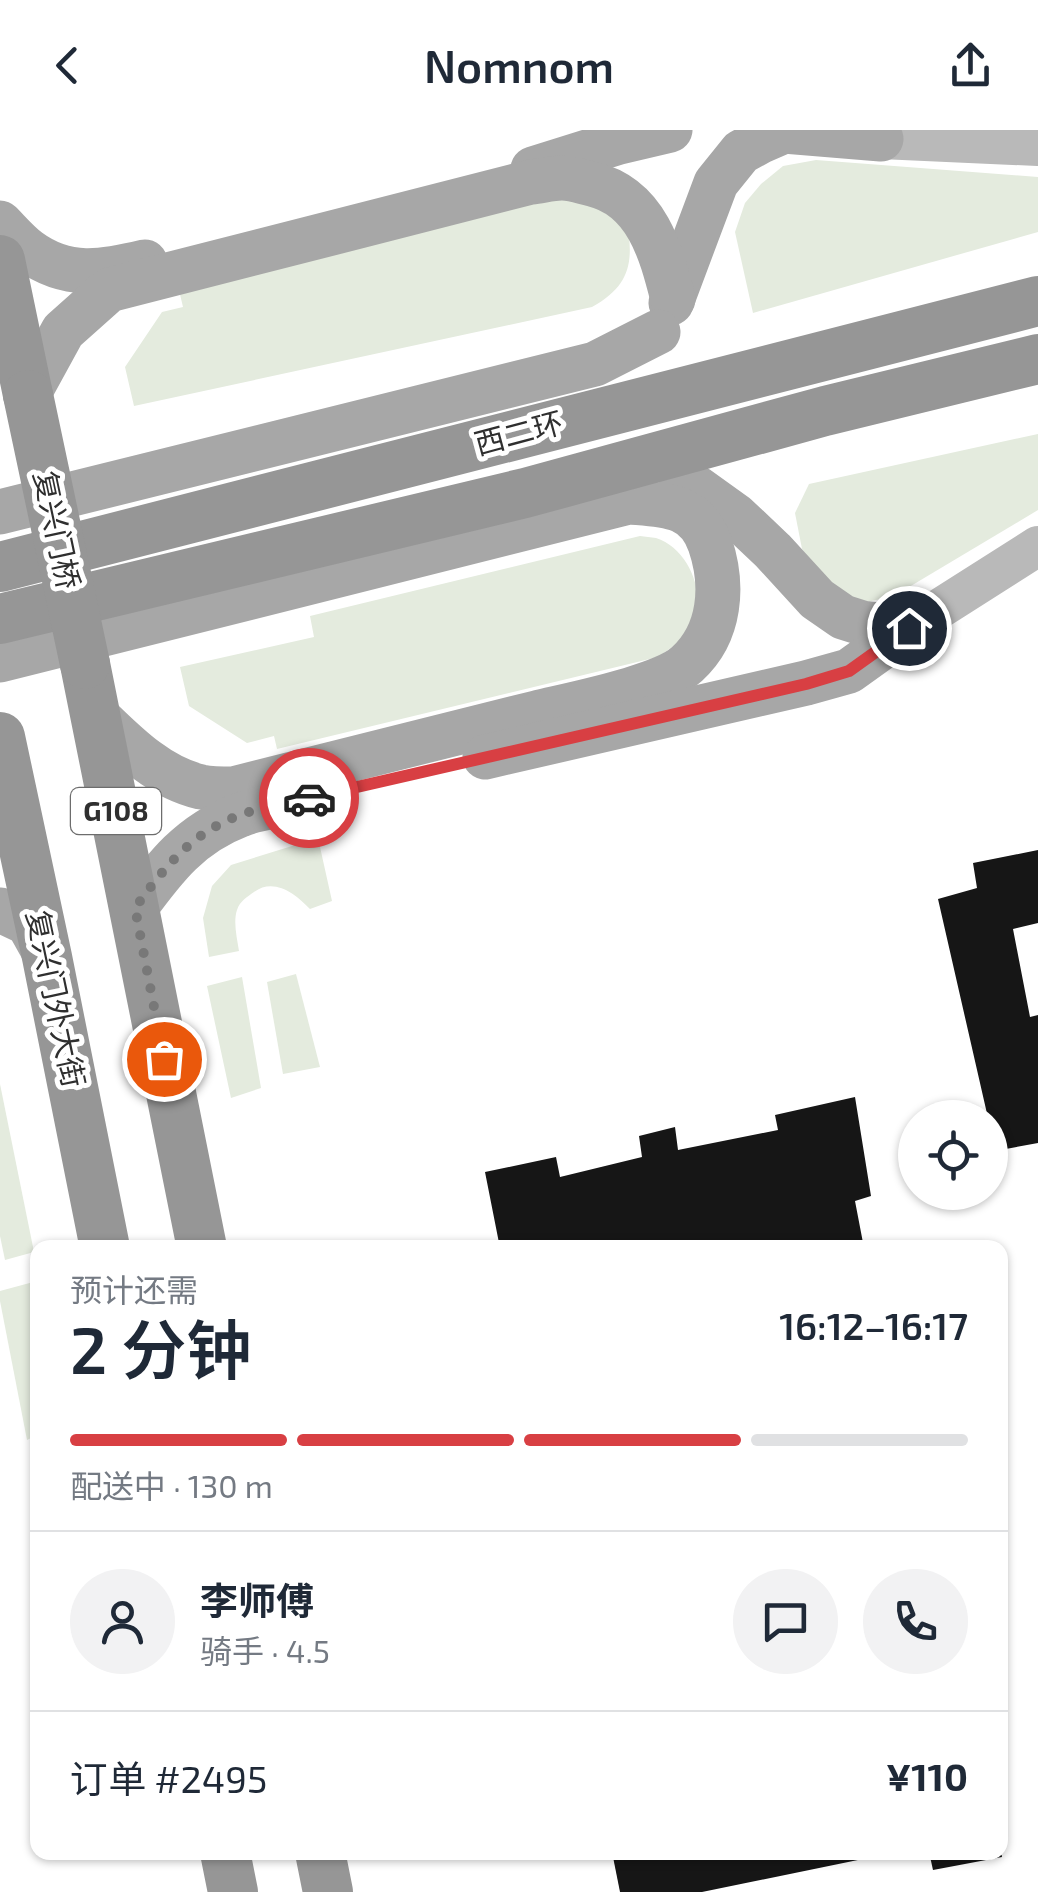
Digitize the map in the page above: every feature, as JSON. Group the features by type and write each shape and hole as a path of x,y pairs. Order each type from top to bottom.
{"highway":[{"name":"复兴门桥","path":"0,260 96,715"},
{"name":"西二环","path":"0,567 1038,300"},
{"name":"西二环","path":"0,619 525,493 1038,359"},
{"name":"G108","path":"96,715 200,1240"},
{"name":"复兴门外大街","path":"1,749 103,1240"},
{"path":"227,1860 233,1892"},
{"path":"322,1860 328,1892"}],"main road":[{"path":"0,222 30,252 66,269 103,272 548,166 670,130"},
{"path":"596,414 647,354 716,184 741,152 784,131 880,135"},
{"path":"28,395 63,332 108,290 531,182 566,178 601,186 633,207 649,227 660,251 666,315"},
{"path":"0,512 595,364 666,315"},
{"path":"525,493 610,483 684,482 736,516 817,599 843,616 862,623 909,628"},
{"path":"0,660 629,502 684,510 704,528 714,558 718,613 701,648 685,666 648,684 574,704 233,789 203,788 178,780 140,757 96,715"},
{"path":"135,908 167,864 197,837 240,814 806,684 849,671 909,628"},
{"path":"0,910 28,922 47,957"}],"street":[{"path":"880,135 1038,146"},
{"path":"909,628 1038,546"}],"shaded area":[{"path":"816,160 1038,177 1038,232 753,313 735,232 745,203 783,166"},
{"path":"568,194 627,223 630,250 626,272 614,290 592,307 134,406 125,367 162,312 183,307 178,286"},
{"path":"1038,434 1038,510 894,596 867,602 837,598 802,549 795,513 809,484"},
{"path":"640,536 656,538 676,550 691,570 697,594 696,618 690,630 658,657 277,749 274,736 247,743 189,706 180,667 314,637 310,616"},
{"path":"318,838 332,901 310,909 284,889 262,888 237,910 239,951 209,957 203,918 212,886 231,865"},
{"path":"296,974 320,1067 283,1074 267,982"},
{"path":"242,977 261,1088 231,1098 207,986"},
{"path":"0,1084 32,1240 30,1253 5,1260 0,1236"},
{"path":"30,1283 27,1440 0,1301 0,1291"}],"building":[{"path":"1038,850 1038,923 1013,929 1030,1017 1038,1015 1038,1143 1008,1149 1008,1100 984,1100 938,899 977,888 973,863"},
{"path":"855,1097 871,1196 855,1201 862,1240 498,1240 485,1172 556,1157 560,1177 642,1157 639,1136 675,1127 678,1150 778,1130 775,1115"},
{"path":"614,1860 858,1860 702,1892 620,1892"},
{"path":"931,1860 986,1860 933,1870"}],"way so far":[{"path":"164,1059 135,908 167,864 197,837 240,814 309,798"}],"route":[{"path":"309,798 806,684 849,671 909,628"}]}
